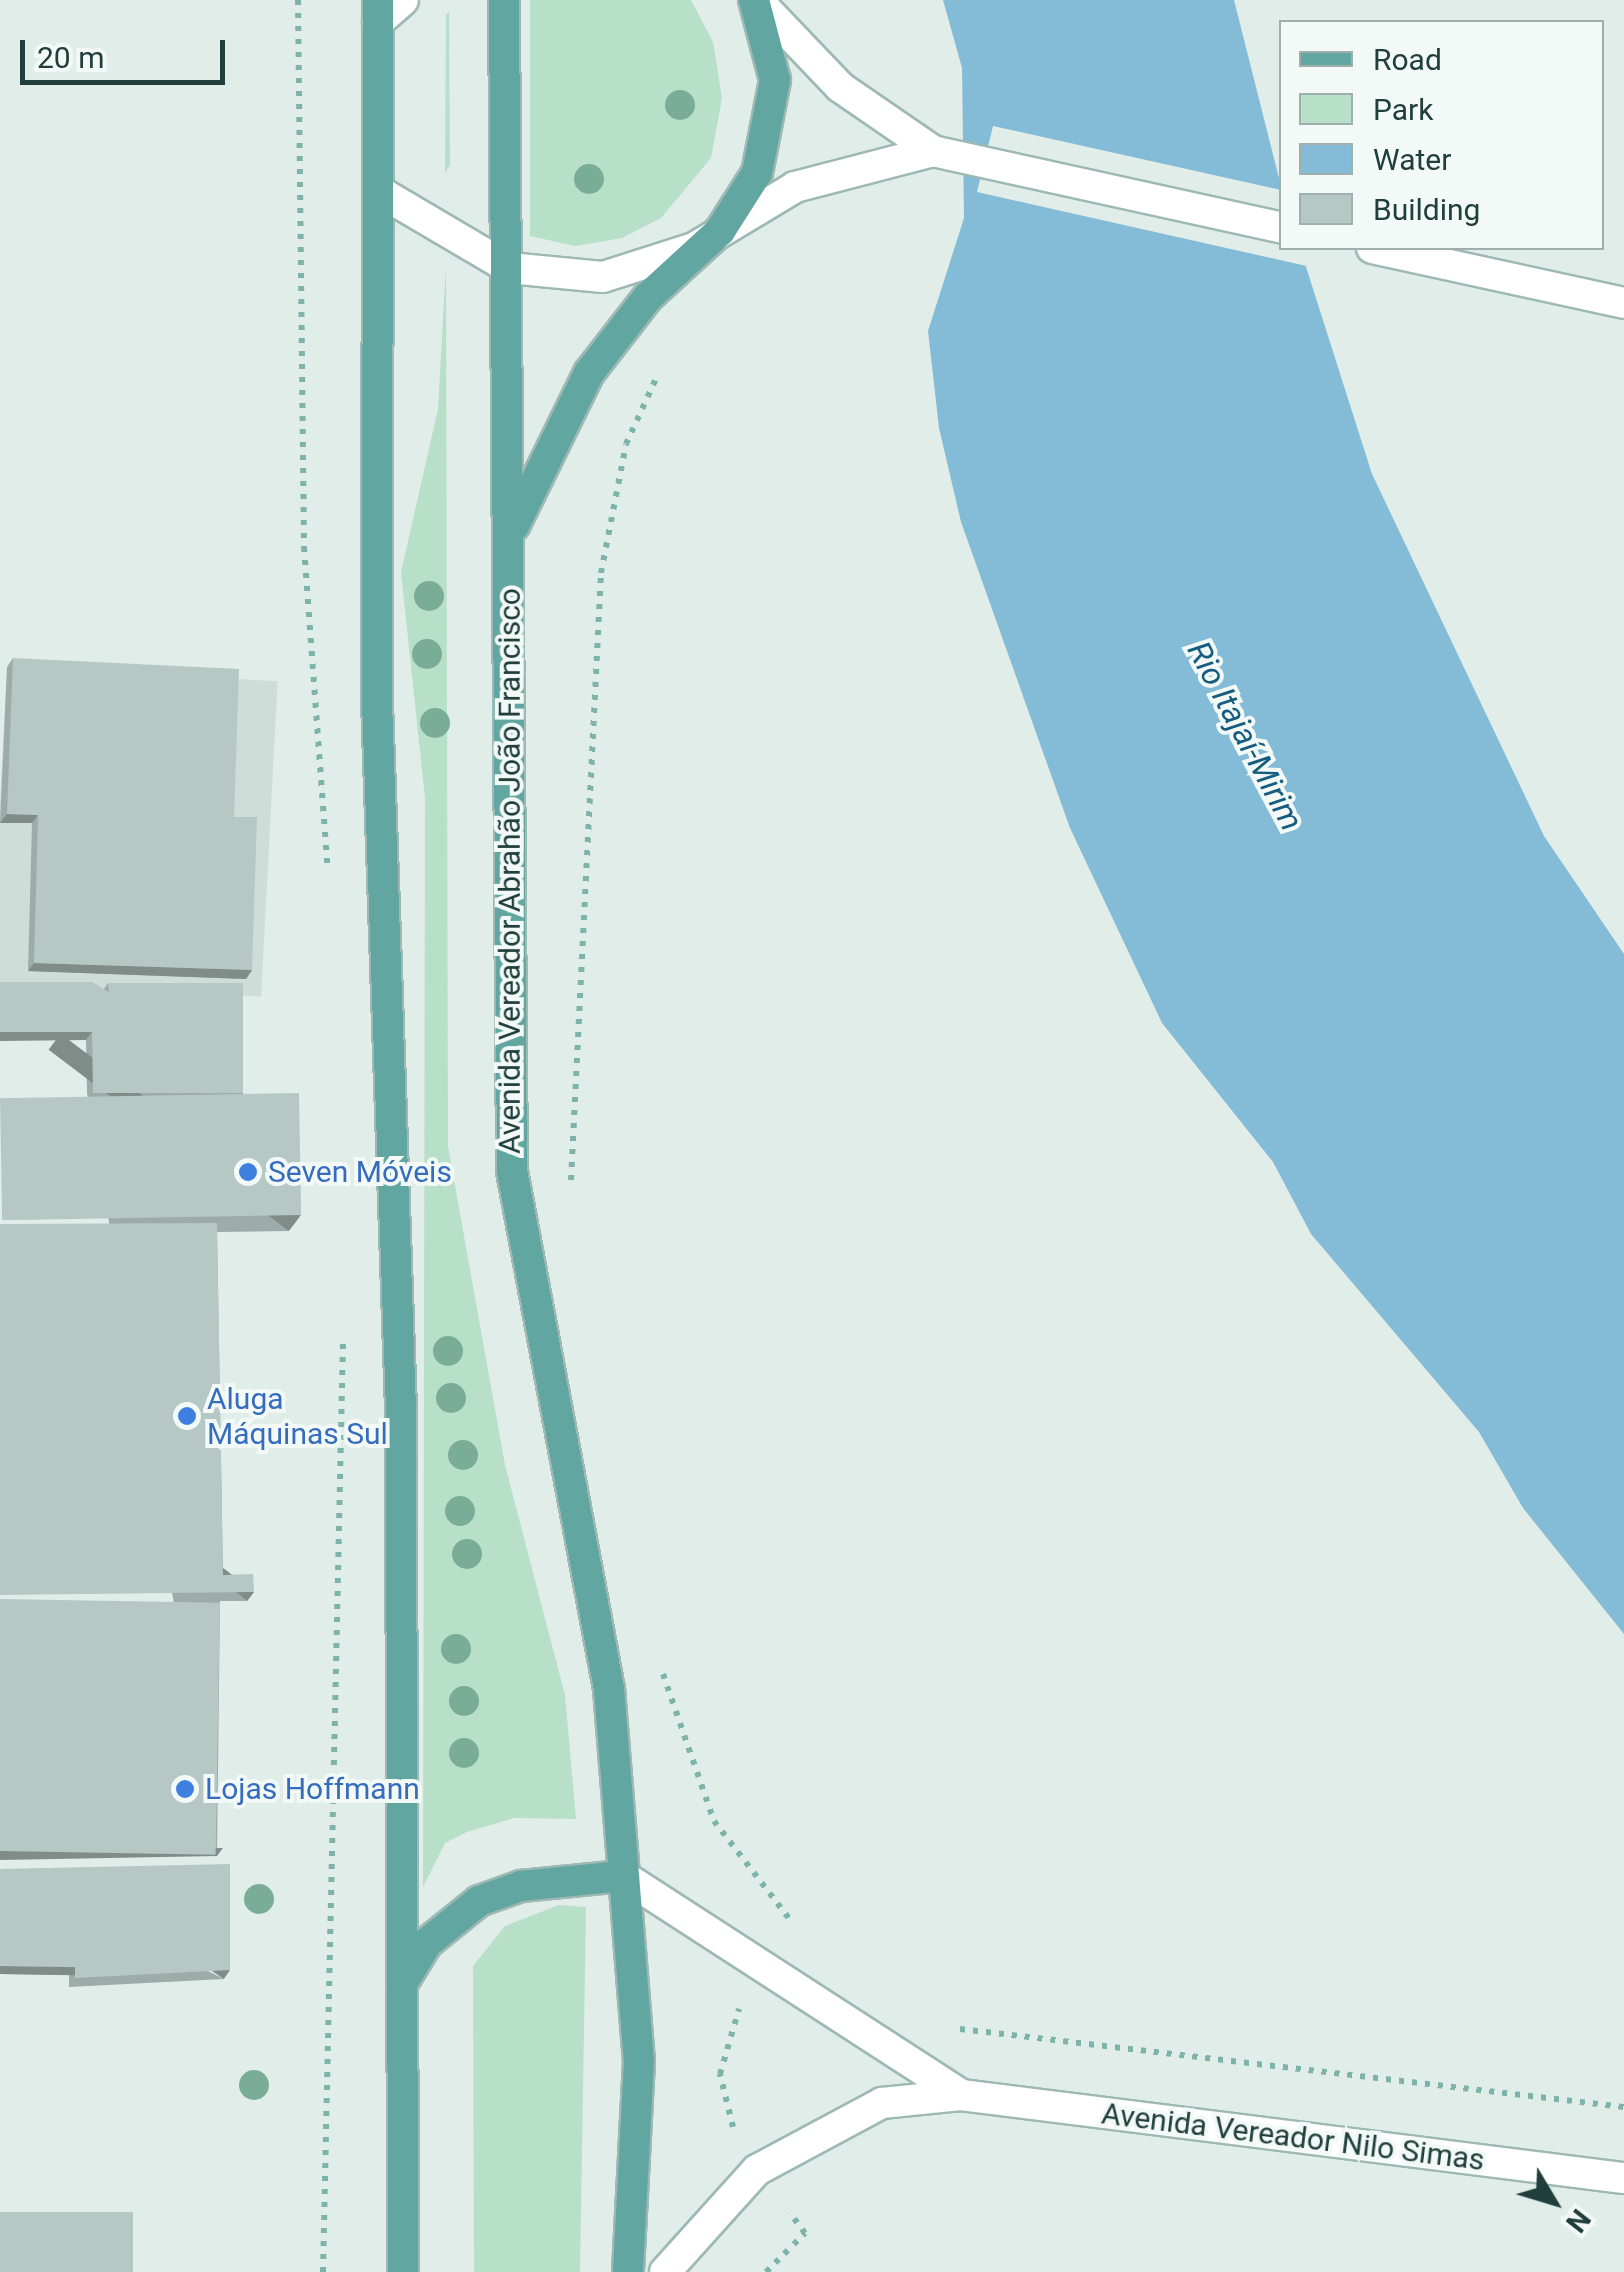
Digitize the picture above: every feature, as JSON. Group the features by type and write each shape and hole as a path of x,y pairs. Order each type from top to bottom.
{"main road":[{"name":"Avenida Vereador Abrahão João Francisco","path":"504,0 509,268 512,1171 609,1689 639,2061 628,2272"},
{"path":"507,548 589,373 648,297 720,231 757,173 773,112 770,48 755,0"},
{"path":"378,11 378,701 401,1408 402,2272"},
{"path":"403,1982 435,1935 479,1901 521,1886 623,1876"}],"street":[{"path":"378,11 403,0"},
{"path":"755,0 840,87 933,150 1279,227"},
{"path":"380,192 509,268 572,278 635,272 836,172 933,150"},
{"path":"1381,250 1624,303"},
{"name":"Avenida Vereador Nilo Simas","path":"623,1876 961,2095"},
{"name":"Avenida Vereador Nilo Simas","path":"665,2272 757,2170 882,2103 961,2095 1624,2178"}],"path":[{"path":"298,0 304,547 327,874"},
{"path":"571,1185 600,572 626,444 672,355"},
{"path":"324,2272 343,1334"},
{"path":"660,1660 714,1820 796,1926 763,1969 728,2031 720,2074 728,2117 757,2170 804,2233 766,2272"},
{"path":"951,2025 1624,2108"}],"shaded area":[{"path":"7,667 278,681 261,997 0,983 0,801"}],"green space":[{"path":"530,0 691,0 713,42 722,98 711,158 661,218 622,238 575,246 530,236"},
{"path":"449,12 450,165 445,173 446,15"},
{"path":"446,264 448,1146 505,1465 565,1695 576,1819 514,1818 467,1832 445,1843 423,1887 425,798 401,572 438,409"},
{"path":"559,1905 586,1907 580,2272 474,2272 473,1966 505,1926"}],"water":[{"name":"Rio Itajaí-Mirim","path":"943,0 1234,0 1279,178 1279,250 1301,250 1372,474 1544,836 1624,954 1624,1634 1523,1508 1479,1432 1311,1234 1273,1162 1162,1023 1070,828 961,522 939,428 928,331 964,218 962,68"}],"pier":[{"path":"993,126 1279,190 1279,250 1306,250 1311,267 977,192"}],"building":[{"path":"13,658 239,669 234,817 257,817 252,970 34,963 38,815 7,814"},
{"path":"0,982 92,982 109,992 108,983 243,983 243,1093 93,1093 92,1032 0,1032"},
{"path":"299,1093 301,1215 2,1220 0,1098"},
{"path":"217,1223 223,1575 253,1574 254,1592 0,1595 0,1224"},
{"path":"0,1599 220,1603 216,1855 0,1851"},
{"path":"230,1864 230,1970 75,1978 75,1967 0,1966 0,1869"},
{"path":"0,2212 133,2212 133,2272 0,2272"}],"place":[{"name":"Seven Móveis","path":"248,1172"},
{"name":"Aluga Máquinas Sul","path":"187,1416"},
{"name":"Lojas Hoffmann","path":"185,1789"}]}
